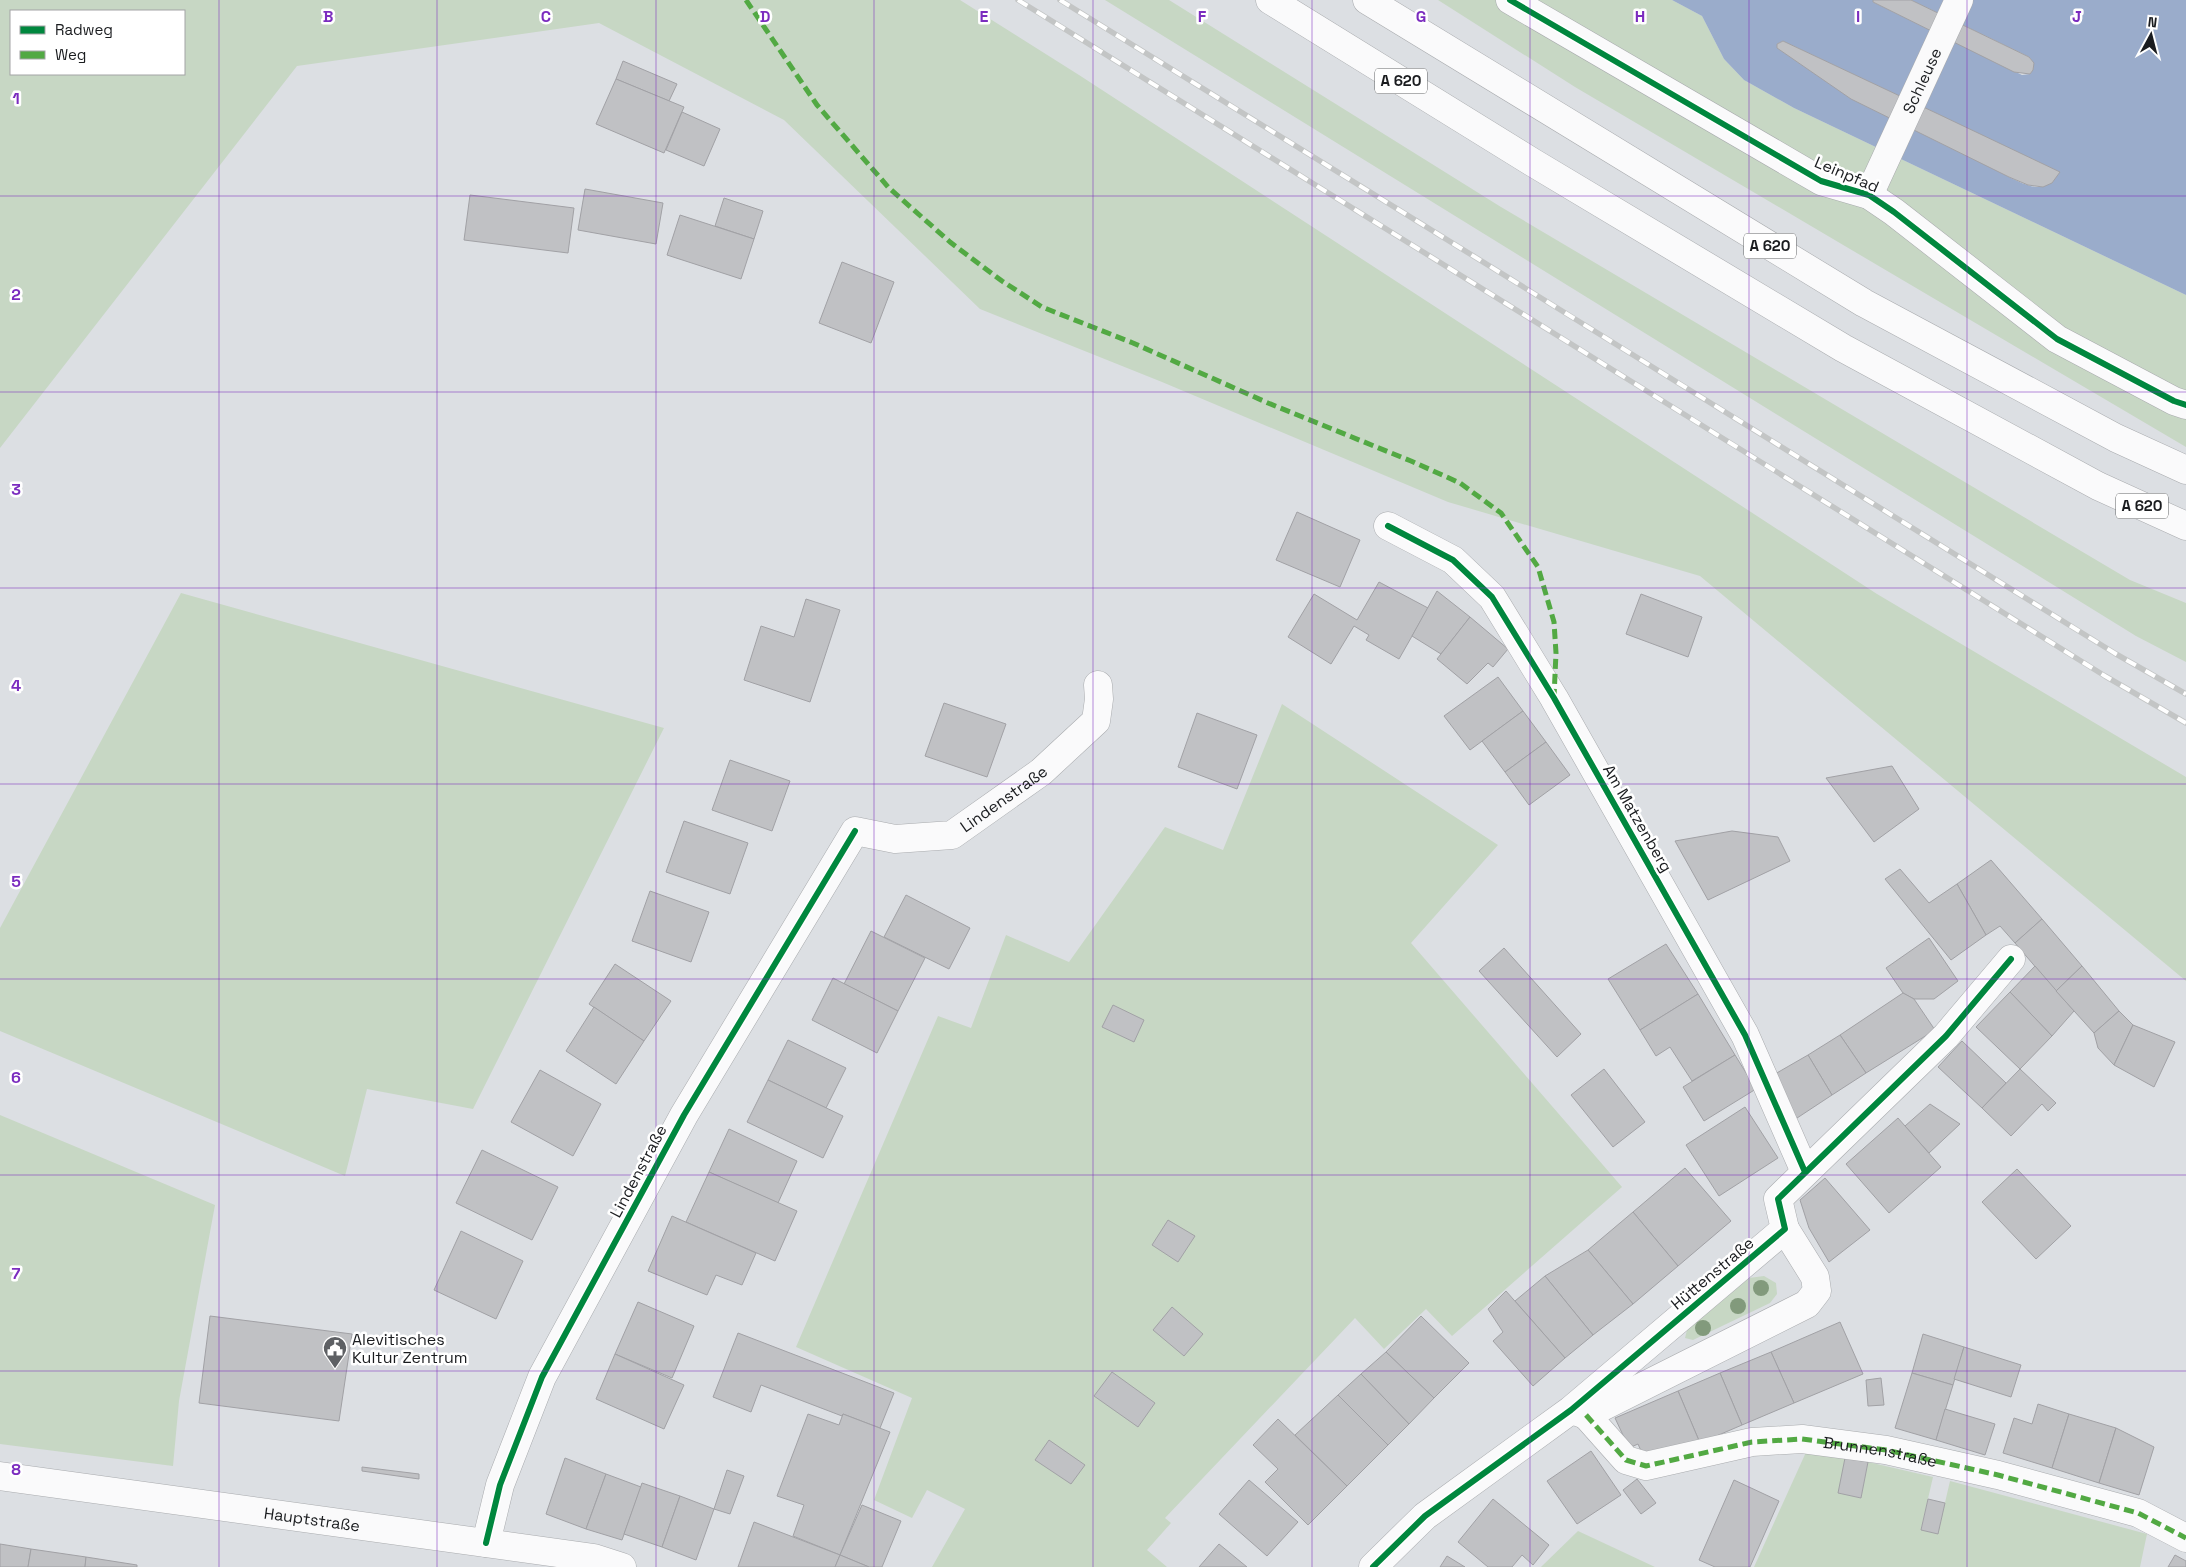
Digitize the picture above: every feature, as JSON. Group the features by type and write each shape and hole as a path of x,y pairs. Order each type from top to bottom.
{"main road":[{"name":"A 620","path":"1270,0 1532,162 1843,348 2098,486 2186,526"},
{"name":"A 620","path":"1367,0 1864,303 2116,438 2186,470"},
{"name":"Leinpfad","path":"1510,0 1821,181 1869,195 1894,212 2057,339 2174,401 2186,405"},
{"name":"Schleuse","path":"1869,195 1959,0"},
{"name":"Am Matzenberg","path":"1388,526 1453,560 1492,597 1554,698 1745,1035 1805,1172"},
{"name":"Lindenstraße","path":"486,1543 500,1485 542,1377 684,1115 854,831 895,839 952,835 1041,772 1096,722 1100,699 1098,685"},
{"name":"Hüttenstraße","path":"1579,1412 1807,1304 1817,1292 1815,1277 1785,1229 1778,1199 1946,1036 2011,959"},
{"name":"Hüttenstraße","path":"1373,1567 1425,1516 1579,1412 1785,1229"},
{"name":"Brunnenstraße","path":"1579,1412 1626,1460 1646,1466 1752,1442 1802,1439 1877,1448 1998,1474 2138,1513 2186,1538"},
{"name":"Hauptstraße","path":"0,1476 594,1558 622,1567"}],"green space":[{"path":"0,0 960,0 1079,75 1877,594 2186,777 2186,981 1700,576 1448,502 1162,382 980,309 784,120 599,23 297,66 0,448"},
{"path":"1105,0 1169,0 1501,207 2130,580 2186,603 2186,662 2136,636"},
{"path":"1438,0 1672,0 1702,16 1724,59 1744,80 1794,108 2186,295 2186,447 1575,87"},
{"path":"181,593 664,728 473,1109 367,1089 345,1176 0,1031 0,928"},
{"path":"1282,704 1498,845 1411,943 1622,1187 1452,1336 1426,1309 1384,1349 1355,1318 1165,1518 1171,1523 1147,1550 1167,1567 932,1567 965,1509 927,1490 912,1518 874,1500 912,1398 796,1347 938,1016 971,1028 1006,935 1069,962 1165,827 1223,850"},
{"path":"0,1115 215,1205 179,1401 173,1466 0,1444"},
{"path":"1764,1276 1776,1283 1777,1294 1770,1303 1693,1340 1685,1338 1687,1330 1749,1278"},
{"path":"1807,1450 1845,1458 1839,1493 1861,1498 1868,1462 1933,1477 1921,1529 1938,1533 1950,1481 2147,1534 2140,1567 1754,1567"},
{"path":"1578,1531 1655,1567 1541,1567"}],"water":[{"path":"1672,0 1873,0 1873,2 2022,75 2030,74 2033,69 2033,63 2029,57 1911,0 2186,0 2186,295 1794,108 1744,80 1724,59 1702,16","holes":["1783,41 2059,172 2048,184 2042,186 2030,186 2017,181 1778,48 1777,44"]}],"building":[{"path":"1873,0 1911,0 2029,57 2034,63 2033,70 2030,74 2014,72 1873,2"},
{"path":"1783,41 2060,172 2052,183 2043,187 2028,185 2009,177 1851,99 1777,48 1777,44"},
{"path":"623,61 677,84 669,101 616,79"},
{"path":"616,79 684,107 664,153 596,124"},
{"path":"682,112 720,129 704,166 666,150"},
{"path":"585,189 663,203 656,244 578,230"},
{"path":"470,195 574,208 568,253 464,240"},
{"path":"724,198 763,211 754,239 715,226"},
{"path":"680,215 754,239 741,279 667,255"},
{"path":"842,262 894,282 871,343 819,323"},
{"path":"1297,512 1360,540 1340,587 1276,560"},
{"path":"1379,582 1428,608 1399,659 1366,640 1369,635 1354,626 1331,664 1288,637 1314,594 1357,620"},
{"path":"1437,591 1470,617 1441,654 1412,636"},
{"path":"1641,594 1702,617 1688,657 1626,634"},
{"path":"806,599 840,610 810,702 744,680 761,626 794,637"},
{"path":"1470,617 1508,649 1493,667 1488,663 1467,684 1437,659"},
{"path":"1498,677 1523,711 1470,750 1444,716"},
{"path":"944,703 1006,724 987,777 925,756"},
{"path":"1523,711 1546,742 1505,772 1482,741"},
{"path":"1197,713 1257,735 1237,789 1178,767"},
{"path":"1546,742 1570,775 1529,805 1505,772"},
{"path":"730,760 790,781 772,831 712,810"},
{"path":"1892,766 1919,809 1874,842 1826,778"},
{"path":"684,821 748,843 730,894 666,872"},
{"path":"1732,831 1778,837 1790,861 1708,900 1675,841"},
{"path":"1991,860 2042,919 2015,943 2000,926 1986,935 1957,884"},
{"path":"1900,869 1929,903 1957,884 1986,935 1951,960 1885,879"},
{"path":"650,891 709,912 691,962 632,941"},
{"path":"906,895 970,928 949,969 884,937"},
{"path":"2042,919 2082,966 2056,991 2015,943"},
{"path":"871,931 925,958 898,1011 844,984"},
{"path":"1929,938 1958,981 1934,999 1914,999 1903,993 1886,968"},
{"path":"1666,944 1698,994 1640,1030 1608,979"},
{"path":"1504,948 1581,1034 1557,1057 1479,971"},
{"path":"615,964 671,1001 644,1041 589,1004"},
{"path":"2035,966 2074,1011 2052,1036 2010,992"},
{"path":"2082,966 2119,1011 2094,1033 2056,991"},
{"path":"833,978 898,1011 877,1053 812,1020"},
{"path":"2010,992 2052,1036 2020,1069 1976,1027"},
{"path":"1903,993 1914,999 1935,1030 1866,1073 1840,1035"},
{"path":"1698,994 1735,1055 1692,1081 1670,1047 1656,1056 1640,1030"},
{"path":"1113,1005 1144,1020 1134,1042 1102,1027"},
{"path":"594,1007 644,1041 616,1084 566,1051"},
{"path":"2119,1011 2133,1025 2114,1065 2098,1048 2094,1033"},
{"path":"2133,1025 2175,1042 2154,1087 2114,1065"},
{"path":"1840,1035 1866,1073 1832,1095 1808,1055"},
{"path":"788,1040 846,1068 826,1108 768,1080"},
{"path":"1962,1041 2006,1083 1982,1108 1938,1067"},
{"path":"1735,1055 1756,1089 1704,1121 1683,1087"},
{"path":"1808,1055 1832,1095 1791,1122 1775,1074"},
{"path":"1604,1069 1645,1122 1613,1147 1571,1095"},
{"path":"2020,1069 2056,1103 2048,1111 2042,1104 2011,1136 1982,1108"},
{"path":"540,1070 601,1104 573,1156 511,1122"},
{"path":"768,1080 843,1116 823,1158 747,1122"},
{"path":"1930,1104 1960,1124 1929,1153 1905,1126"},
{"path":"1745,1107 1778,1158 1719,1196 1686,1145"},
{"path":"1898,1118 1941,1167 1889,1213 1846,1164"},
{"path":"729,1129 797,1161 778,1203 709,1172"},
{"path":"482,1150 558,1187 532,1240 456,1203"},
{"path":"1685,1168 1731,1221 1678,1266 1633,1212"},
{"path":"2017,1169 2071,1226 2036,1259 1982,1202"},
{"path":"709,1172 797,1211 775,1261 686,1222"},
{"path":"1825,1178 1870,1230 1829,1262 1809,1228 1800,1200"},
{"path":"1633,1212 1678,1266 1633,1304 1588,1250"},
{"path":"672,1216 756,1253 742,1285 716,1275 707,1295 648,1271"},
{"path":"1168,1220 1195,1236 1178,1262 1152,1245"},
{"path":"461,1231 523,1261 496,1319 434,1290"},
{"path":"1588,1250 1633,1304 1593,1335 1545,1276"},
{"path":"1545,1276 1593,1335 1565,1358 1515,1301"},
{"path":"1506,1291 1565,1358 1533,1386 1493,1341 1503,1332 1488,1309"},
{"path":"638,1302 694,1326 672,1378 615,1354"},
{"path":"1172,1307 1203,1334 1184,1356 1153,1330"},
{"path":"210,1316 352,1334 339,1421 199,1403"},
{"path":"1421,1316 1469,1363 1434,1398 1386,1352"},
{"path":"1840,1322 1863,1374 1794,1403 1771,1352"},
{"path":"738,1333 894,1393 880,1428 843,1414 842,1416 761,1385 751,1412 713,1397"},
{"path":"1923,1334 1964,1347 1953,1385 1912,1373"},
{"path":"1964,1347 2021,1365 2011,1397 1954,1379"},
{"path":"1386,1352 1434,1398 1409,1424 1361,1374"},
{"path":"1771,1352 1794,1403 1742,1425 1720,1373"},
{"path":"615,1354 684,1385 664,1429 596,1399"},
{"path":"1112,1372 1155,1403 1138,1427 1094,1396"},
{"path":"1720,1373 1742,1425 1700,1443 1678,1391"},
{"path":"1912,1373 1953,1385 1936,1440 1895,1428"},
{"path":"1361,1374 1409,1424 1388,1445 1338,1395"},
{"path":"1881,1378 1884,1405 1868,1406 1866,1380"},
{"path":"1678,1391 1700,1443 1642,1453 1638,1444 1629,1448 1615,1418"},
{"path":"1338,1395 1388,1445 1347,1486 1295,1435"},
{"path":"2038,1404 2069,1414 2052,1468 2003,1453 2014,1418 2032,1424"},
{"path":"1945,1409 1995,1424 1985,1455 1936,1440"},
{"path":"808,1414 839,1425 843,1414 890,1432 840,1555 793,1536 804,1505 777,1496"},
{"path":"2069,1414 2116,1428 2099,1483 2052,1468"},
{"path":"1278,1419 1347,1486 1308,1525 1265,1482 1278,1469 1253,1445"},
{"path":"2116,1428 2154,1447 2139,1495 2099,1483"},
{"path":"1049,1440 1085,1465 1071,1484 1035,1460"},
{"path":"1591,1451 1621,1495 1577,1524 1547,1481"},
{"path":"565,1458 606,1474 586,1529 546,1514"},
{"path":"1845,1458 1868,1462 1861,1498 1838,1493"},
{"path":"362,1467 419,1474 419,1479 362,1471"},
{"path":"727,1470 744,1476 730,1514 714,1509"},
{"path":"606,1474 641,1487 622,1540 586,1529"},
{"path":"1637,1479 1656,1503 1641,1514 1623,1490"},
{"path":"1249,1480 1298,1522 1267,1556 1219,1514"},
{"path":"1734,1480 1779,1501 1750,1567 1715,1567 1699,1560"},
{"path":"642,1483 680,1496 662,1547 624,1534"},
{"path":"680,1496 714,1509 696,1560 662,1547"},
{"path":"1493,1499 1549,1545 1533,1565 1522,1555 1512,1567 1488,1567 1458,1542"},
{"path":"1928,1499 1945,1503 1938,1534 1921,1530"},
{"path":"862,1505 901,1521 882,1567 869,1567 840,1555"},
{"path":"754,1522 840,1555 835,1567 738,1567"},
{"path":"0,1544 31,1549 28,1567 0,1567"},
{"path":"1219,1544 1247,1567 1199,1567"},
{"path":"31,1549 86,1557 85,1567 28,1567"},
{"path":"840,1555 869,1567 835,1567"},
{"path":"2175,1555 2186,1561 2186,1567 2168,1567"},
{"path":"1447,1556 1465,1567 1440,1567"},
{"path":"86,1557 137,1565 137,1567 85,1567"}],"railway":[{"path":"1018,0 2105,676 2186,723"},
{"path":"1060,0 2116,654 2186,694"}],"marked path":[{"path":"746,0 817,105 889,188 950,242 1002,281 1042,307 1133,343 1268,403 1460,483 1501,513 1538,567 1554,622 1556,653 1554,697"},
{"path":"1586,1415 1626,1460 1646,1466 1752,1442 1802,1439 1886,1450 1998,1475 2138,1513 2186,1538"}],"cycle path":[{"path":"1510,0 1821,181 1869,195 1894,212 2057,339 2174,401 2186,405"},
{"path":"1388,526 1453,560 1492,597 1554,698 1745,1035 1805,1172"},
{"path":"486,1543 500,1485 542,1377 684,1115 855,831"},
{"path":"1373,1567 1425,1516 1571,1410 1785,1229 1778,1199 1946,1036 2011,959"}],"place":[{"name":"Alevitisches Kultur Zentrum","path":"335,1369"}]}
